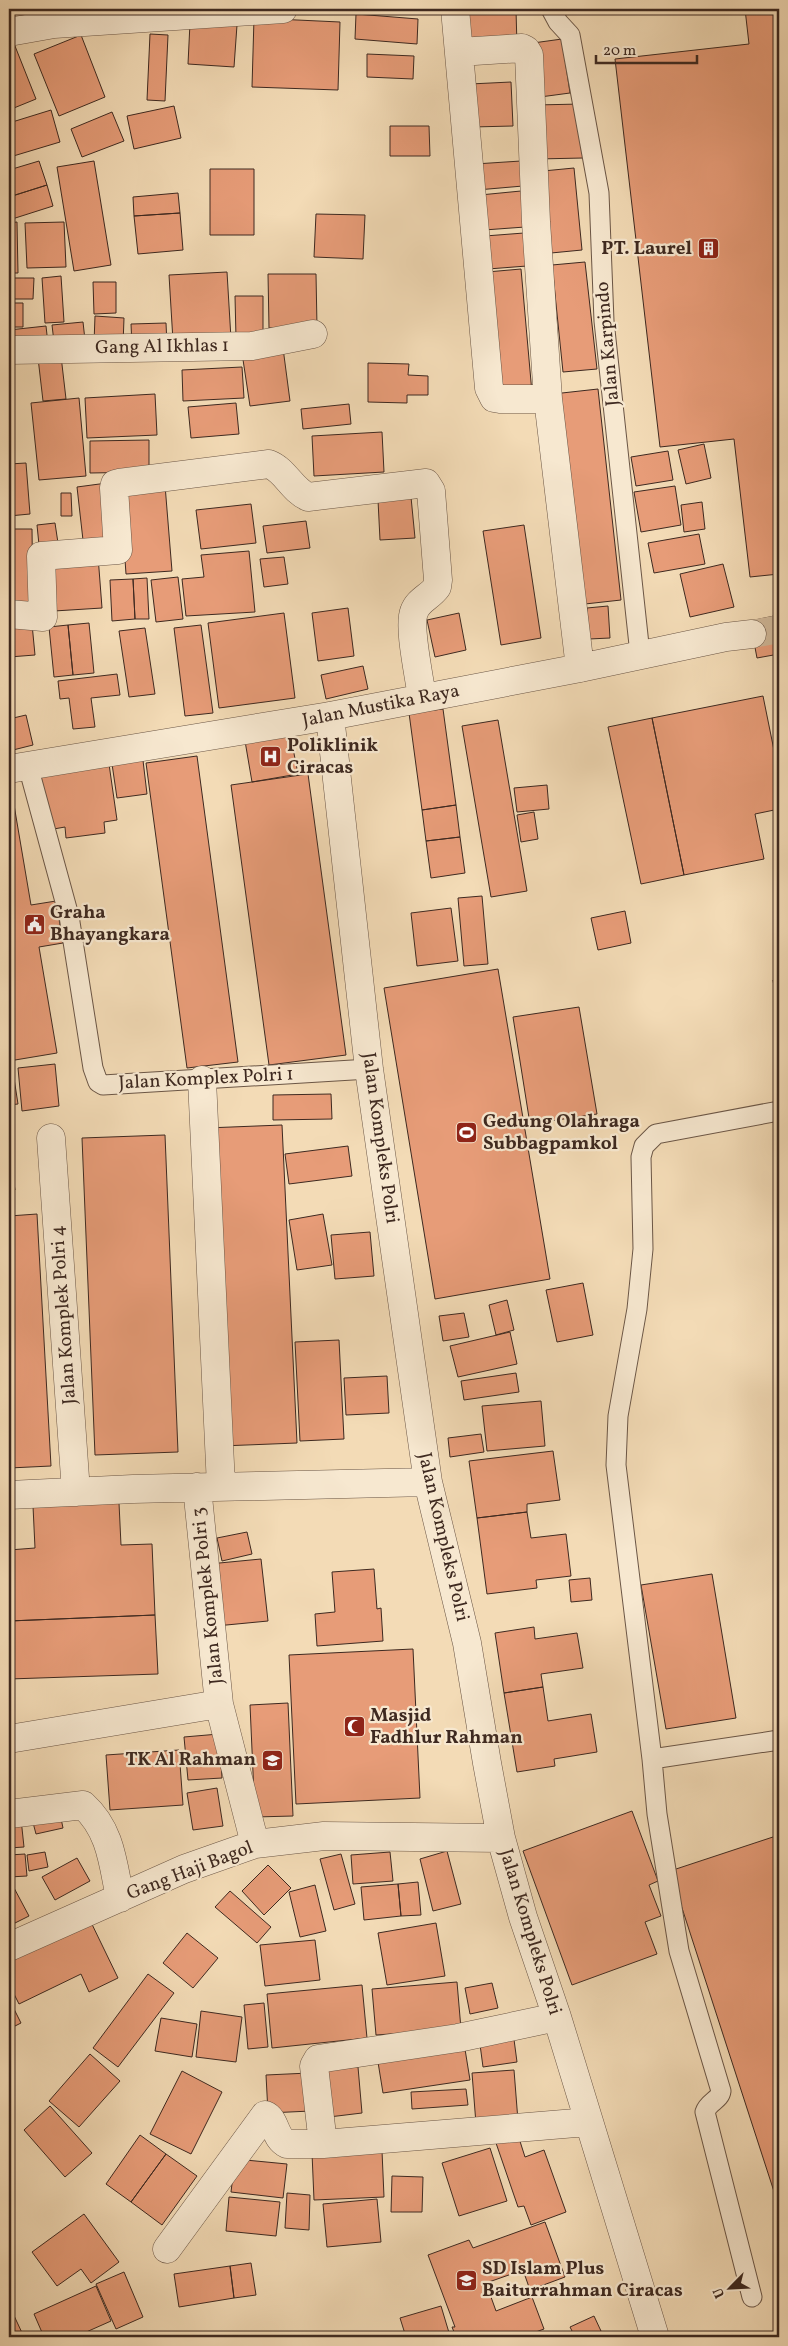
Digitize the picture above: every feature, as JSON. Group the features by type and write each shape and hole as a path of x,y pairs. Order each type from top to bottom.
{"street":[{"path":"9,32 54,24 283,9"},
{"path":"456,9 489,388 491,395 500,399 548,399"},
{"path":"459,52 522,48 529,55 536,222 548,399 580,668"},
{"name":"Gang Al Ikhlas 1","path":"9,350 252,346 314,334"},
{"path":"9,614 43,617 41,556 118,550 115,484 269,464 278,469 296,490 308,497 426,483 431,491 438,580 437,588 420,601 413,614 413,630 422,698"},
{"name":"Jalan Mustika Raya","path":"19,767 330,716 580,668 726,637 752,634"},
{"name":"Jalan Kompleks Polri","path":"330,716 370,1069 428,1482 467,1643 486,1763 502,1838 523,1917 557,2017 655,2337"},
{"name":"Jalan Komplek Polri 3","path":"202,1080 209,1487 219,1704 255,1844"},
{"name":"Jalan Komplek Polri 4","path":"51,1138 76,1492"},
{"path":"9,1495 209,1487 428,1482"},
{"path":"9,1739 219,1704"},
{"path":"9,1814 83,1806 93,1814 108,1839 120,1898"},
{"name":"Gang Haji Bagol","path":"9,1947 184,1869 255,1844 324,1836 502,1838"},
{"path":"323,2144 314,2066 318,2059 458,2038 557,2017"},
{"path":"166,2249 264,2115 270,2118 281,2142 287,2144 323,2144 588,2122"}],"lane":[{"name":"Jalan Karpindo","path":"551,9 558,22 570,35 599,193 604,321 640,654"},
{"name":"Jalan Komplex Polri 1","path":"19,767 69,916 93,1068 98,1082 103,1086 370,1069"},
{"path":"752,2297 705,2112 708,2105 720,2096 722,2091 679,1951 657,1814 616,1464 618,1416 636,1309 643,1249 641,1157 644,1146 656,1134 779,1111"},
{"path":"652,1759 779,1740"}],"building":[{"name":"PT. Laurel","path":"745,9 779,9 779,574 750,577 734,439 660,447 615,59 749,44"},
{"path":"516,10 517,46 462,47 461,11"},
{"path":"356,14 418,19 417,44 355,39"},
{"path":"254,18 340,22 338,90 252,87"},
{"path":"190,23 237,25 234,67 188,64"},
{"path":"150,34 168,35 165,101 147,100"},
{"path":"81,35 105,97 59,116 34,54"},
{"path":"562,39 570,93 540,97 533,43"},
{"path":"15,46 36,99 9,110 9,49"},
{"path":"367,54 414,56 413,79 367,77"},
{"path":"511,82 513,126 472,127 470,84"},
{"path":"581,104 583,158 537,159 535,105"},
{"path":"174,106 181,138 134,149 127,116"},
{"path":"51,110 60,142 10,157 9,123"},
{"path":"112,112 124,141 82,157 71,129"},
{"path":"390,126 429,126 430,156 390,156"},
{"path":"39,161 47,185 9,197 9,170"},
{"path":"94,161 111,265 74,271 57,167"},
{"path":"521,161 523,186 477,190 475,164"},
{"path":"574,168 582,250 551,253 543,171"},
{"path":"210,169 254,169 254,235 210,235"},
{"path":"47,185 53,206 9,220 9,197"},
{"path":"521,191 525,227 484,230 480,195"},
{"path":"178,193 180,213 134,216 133,197"},
{"path":"180,213 183,250 138,254 134,216"},
{"path":"316,214 365,215 363,259 314,257"},
{"path":"17,222 18,273 9,273 9,223"},
{"path":"64,222 66,267 27,268 25,223"},
{"path":"524,233 527,266 488,269 485,236"},
{"path":"585,262 597,369 563,372 552,265"},
{"path":"521,269 532,393 499,396 487,272"},
{"path":"227,272 231,339 173,341 169,275"},
{"path":"268,274 316,274 317,327 269,328"},
{"path":"61,276 64,322 45,323 42,278"},
{"path":"9,278 34,278 33,299 9,299"},
{"path":"93,282 116,282 116,313 94,314"},
{"path":"235,296 263,296 263,338 236,338"},
{"path":"9,303 23,303 23,327 9,327"},
{"path":"95,316 124,318 123,345 94,343"},
{"path":"83,322 85,340 54,342 52,325"},
{"path":"166,323 167,345 132,346 131,324"},
{"path":"46,326 48,344 9,348 9,330"},
{"path":"283,348 290,401 250,406 242,353"},
{"path":"61,356 66,399 43,401 38,358"},
{"path":"368,363 409,364 408,375 428,376 428,395 407,395 407,403 368,402"},
{"path":"242,367 244,398 183,401 182,370"},
{"path":"598,389 621,600 576,605 553,394"},
{"path":"155,394 157,435 87,438 85,398"},
{"path":"79,398 86,476 39,480 31,403"},
{"path":"236,403 239,434 191,438 188,407"},
{"path":"349,404 351,424 303,429 301,409"},
{"path":"382,432 384,472 314,476 312,436"},
{"path":"149,440 149,472 90,473 90,441"},
{"path":"704,444 711,478 686,484 678,450"},
{"path":"668,451 673,480 636,486 631,457"},
{"path":"26,463 30,514 9,516 9,464"},
{"path":"107,483 114,546 84,549 77,487"},
{"path":"165,485 172,571 126,574 120,488"},
{"path":"675,486 681,525 641,532 634,492"},
{"path":"61,493 71,493 72,516 61,516"},
{"path":"411,497 415,538 380,540 378,500"},
{"path":"702,502 705,529 684,532 681,505"},
{"path":"251,504 256,543 201,549 196,510"},
{"path":"306,521 310,548 267,553 263,526"},
{"path":"55,523 58,543 39,545 37,525"},
{"path":"524,525 541,638 501,645 483,531"},
{"path":"9,529 32,529 33,609 9,609"},
{"path":"699,534 705,564 654,573 648,543"},
{"path":"249,551 255,612 186,616 182,579 204,577 201,555"},
{"path":"98,556 102,608 54,611 50,560"},
{"path":"284,557 288,584 264,587 260,559"},
{"path":"723,564 734,607 690,617 680,574"},
{"path":"178,577 183,619 156,622 151,580"},
{"path":"147,578 149,619 135,619 133,579"},
{"path":"133,579 135,619 112,621 110,580"},
{"path":"608,606 610,638 589,639 587,608"},
{"path":"348,608 354,656 318,661 312,613"},
{"path":"284,613 295,698 219,708 208,623"},
{"path":"459,613 466,650 435,657 427,620"},
{"path":"779,615 779,654 757,658 750,621"},
{"path":"89,623 94,673 73,675 68,625"},
{"path":"32,624 35,655 9,657 9,626"},
{"path":"68,625 73,675 54,677 49,627"},
{"path":"201,625 213,713 185,716 174,628"},
{"path":"145,628 155,694 129,697 119,631"},
{"path":"363,666 368,689 326,699 321,675"},
{"path":"117,674 120,695 91,698 95,727 73,729 69,698 60,699 58,681"},
{"path":"763,696 779,775 779,809 755,814 764,859 684,875 652,718"},
{"path":"443,709 456,805 422,810 409,713"},
{"path":"26,715 33,745 9,751 9,719"},
{"path":"652,718 684,875 641,884 608,727"},
{"path":"498,720 527,891 491,897 462,726"},
{"name":"Poliklinik Ciracas","path":"290,733 298,774 252,782 245,741"},
{"path":"142,752 147,794 117,798 111,757"},
{"path":"197,756 238,1062 187,1068 146,763"},
{"path":"108,757 117,820 104,822 105,833 66,838 65,827 48,830 39,767"},
{"path":"308,774 346,1055 269,1065 231,785"},
{"path":"547,785 549,809 517,812 514,788"},
{"name":"Graha Bhayangkara","path":"13,799 31,905 56,901 63,943 39,947 57,1053 9,1061 9,800"},
{"path":"456,805 460,837 426,841 422,810"},
{"path":"534,812 538,839 521,842 517,815"},
{"path":"460,837 465,873 431,878 426,841"},
{"path":"482,896 488,964 464,966 458,898"},
{"path":"451,908 458,961 417,966 411,913"},
{"path":"625,911 631,943 598,950 591,918"},
{"name":"Gedung Olahraga Subbagpamkol","path":"498,969 550,1279 435,1299 384,988"},
{"path":"779,979 779,1021 773,980"},
{"path":"579,1007 597,1114 530,1124 513,1017"},
{"path":"55,1064 59,1106 22,1111 18,1068"},
{"path":"13,1072 18,1104 9,1105 9,1073"},
{"path":"331,1094 332,1119 273,1120 273,1095"},
{"path":"282,1125 297,1443 221,1446 206,1128"},
{"path":"165,1135 178,1452 95,1455 82,1138"},
{"path":"348,1146 352,1176 289,1184 285,1154"},
{"path":"9,1150 15,1190 9,1191"},
{"path":"37,1214 51,1466 9,1468 9,1216"},
{"path":"323,1214 332,1265 297,1270 289,1220"},
{"path":"370,1232 374,1276 335,1279 331,1235"},
{"path":"583,1283 593,1335 557,1342 546,1290"},
{"path":"507,1300 514,1330 496,1335 489,1305"},
{"path":"464,1313 469,1337 443,1341 439,1316"},
{"path":"510,1332 517,1364 458,1377 450,1346"},
{"path":"339,1340 344,1439 300,1441 295,1342"},
{"path":"516,1373 519,1392 464,1400 461,1381"},
{"path":"387,1376 389,1413 346,1415 344,1378"},
{"path":"541,1401 545,1446 487,1451 482,1406"},
{"path":"481,1434 484,1452 450,1457 448,1438"},
{"path":"553,1451 560,1500 527,1504 527,1512 477,1518 469,1461"},
{"path":"119,1503 121,1545 152,1544 155,1615 9,1621 9,1550 35,1548 33,1506"},
{"path":"527,1512 531,1538 566,1534 571,1576 536,1580 537,1588 487,1594 477,1518"},
{"path":"247,1532 252,1554 222,1561 217,1538"},
{"path":"261,1559 268,1621 216,1626 209,1564"},
{"path":"374,1569 377,1609 381,1608 383,1641 317,1646 315,1614 335,1612 332,1572"},
{"path":"712,1574 736,1718 666,1729 641,1585"},
{"path":"590,1578 592,1600 571,1602 569,1580"},
{"path":"155,1615 158,1674 9,1679 9,1621"},
{"path":"534,1627 535,1639 577,1633 583,1668 541,1674 543,1687 504,1693 495,1633"},
{"name":"Masjid Fadhlur Rahman","path":"413,1649 420,1798 296,1804 289,1655"},
{"path":"543,1687 548,1721 591,1714 597,1752 554,1759 555,1766 517,1772 504,1693"},
{"name":"TK Al Rahman","path":"288,1703 293,1816 255,1817 250,1705"},
{"path":"219,1734 222,1778 188,1780 184,1737"},
{"path":"179,1750 183,1805 110,1810 106,1755"},
{"path":"217,1788 223,1826 193,1830 187,1793"},
{"path":"59,1809 63,1828 36,1834 31,1815"},
{"path":"632,1811 658,1881 649,1885 661,1916 645,1922 657,1954 572,1985 523,1851"},
{"path":"9,1819 21,1819 24,1847 9,1848"},
{"path":"779,1835 779,2207 670,1871"},
{"path":"447,1851 461,1904 433,1911 420,1859"},
{"path":"45,1852 48,1867 29,1871 27,1855"},
{"path":"390,1852 393,1881 353,1884 351,1855"},
{"path":"25,1854 27,1876 9,1877 9,1855"},
{"path":"341,1854 355,1904 334,1910 320,1859"},
{"path":"77,1858 90,1881 55,1900 42,1877"},
{"path":"268,1865 291,1888 264,1915 242,1891"},
{"path":"418,1882 421,1915 401,1916 398,1884"},
{"path":"398,1884 401,1916 364,1920 361,1887"},
{"path":"315,1885 326,1931 300,1937 289,1892"},
{"path":"13,1886 29,1916 9,1926 9,1888"},
{"path":"230,1891 271,1927 257,1943 215,1907"},
{"path":"87,1914 118,1978 89,1992 81,1974 19,2004 9,1984 9,1952"},
{"path":"436,1923 445,1976 387,1985 378,1933"},
{"path":"187,1933 218,1958 193,1988 163,1963"},
{"path":"315,1940 320,1980 265,1986 260,1945"},
{"path":"148,1974 174,1993 118,2067 93,2048"},
{"path":"457,1982 461,2029 376,2035 372,1989"},
{"path":"492,1983 498,2008 470,2014 465,1988"},
{"path":"362,1985 367,2038 272,2048 267,1994"},
{"path":"9,1999 21,2023 9,2029"},
{"path":"264,2003 268,2047 248,2049 244,2005"},
{"path":"201,2011 242,2017 236,2062 196,2057"},
{"path":"161,2018 197,2024 192,2057 155,2051"},
{"path":"513,2032 517,2062 483,2067 479,2037"},
{"path":"464,2043 470,2080 383,2093 377,2056"},
{"path":"90,2054 120,2081 79,2127 49,2101"},
{"path":"358,2067 362,2113 329,2117 324,2070"},
{"path":"514,2070 518,2121 476,2124 472,2073"},
{"path":"182,2071 222,2092 191,2154 150,2134"},
{"path":"309,2073 311,2111 268,2113 266,2075"},
{"path":"466,2089 468,2105 412,2109 411,2092"},
{"path":"50,2106 92,2153 65,2177 24,2130"},
{"path":"140,2135 166,2154 131,2202 106,2184"},
{"path":"518,2135 525,2157 544,2150 566,2212 531,2225 524,2206 518,2207 496,2143"},
{"path":"490,2148 507,2201 459,2216 442,2163"},
{"path":"382,2151 384,2197 314,2200 312,2153"},
{"path":"166,2154 197,2176 162,2225 131,2202"},
{"path":"235,2159 287,2164 283,2198 231,2192"},
{"path":"392,2176 423,2177 422,2212 391,2212"},
{"path":"287,2193 310,2195 309,2230 285,2228"},
{"path":"229,2197 280,2202 276,2236 226,2231"},
{"path":"377,2199 381,2242 327,2247 323,2204"},
{"path":"84,2214 119,2262 91,2283 81,2269 57,2286 32,2252"},
{"name":"SD Islam Plus Baiturrahman Ciracas","path":"545,2222 565,2277 530,2290 523,2270 486,2283 496,2311 532,2297 544,2329 522,2337 456,2337 452,2327 455,2327 428,2255 469,2240 473,2248"},
{"path":"251,2263 256,2295 234,2298 230,2266"},
{"path":"230,2266 234,2298 179,2307 174,2274"},
{"path":"124,2272 143,2317 116,2329 96,2284"},
{"path":"96,2286 111,2321 75,2337 44,2337 34,2314"},
{"path":"9,2305 24,2337 9,2337"},
{"path":"441,2306 450,2336 406,2337 400,2318"},
{"path":"594,2316 601,2331 587,2337 575,2337 570,2327"}],"tunnel":[{"path":"752,634 779,629"}],"place":[{"name":"PT. Laurel","path":"708,249"},
{"name":"Poliklinik Ciracas","path":"271,757"},
{"name":"Graha Bhayangkara","path":"34,924"},
{"name":"Gedung Olahraga Subbagpamkol","path":"467,1133"},
{"name":"Masjid Fadhlur Rahman","path":"354,1727"},
{"name":"TK Al Rahman","path":"272,1760"},
{"name":"SD Islam Plus Baiturrahman Ciracas","path":"466,2280"}]}
